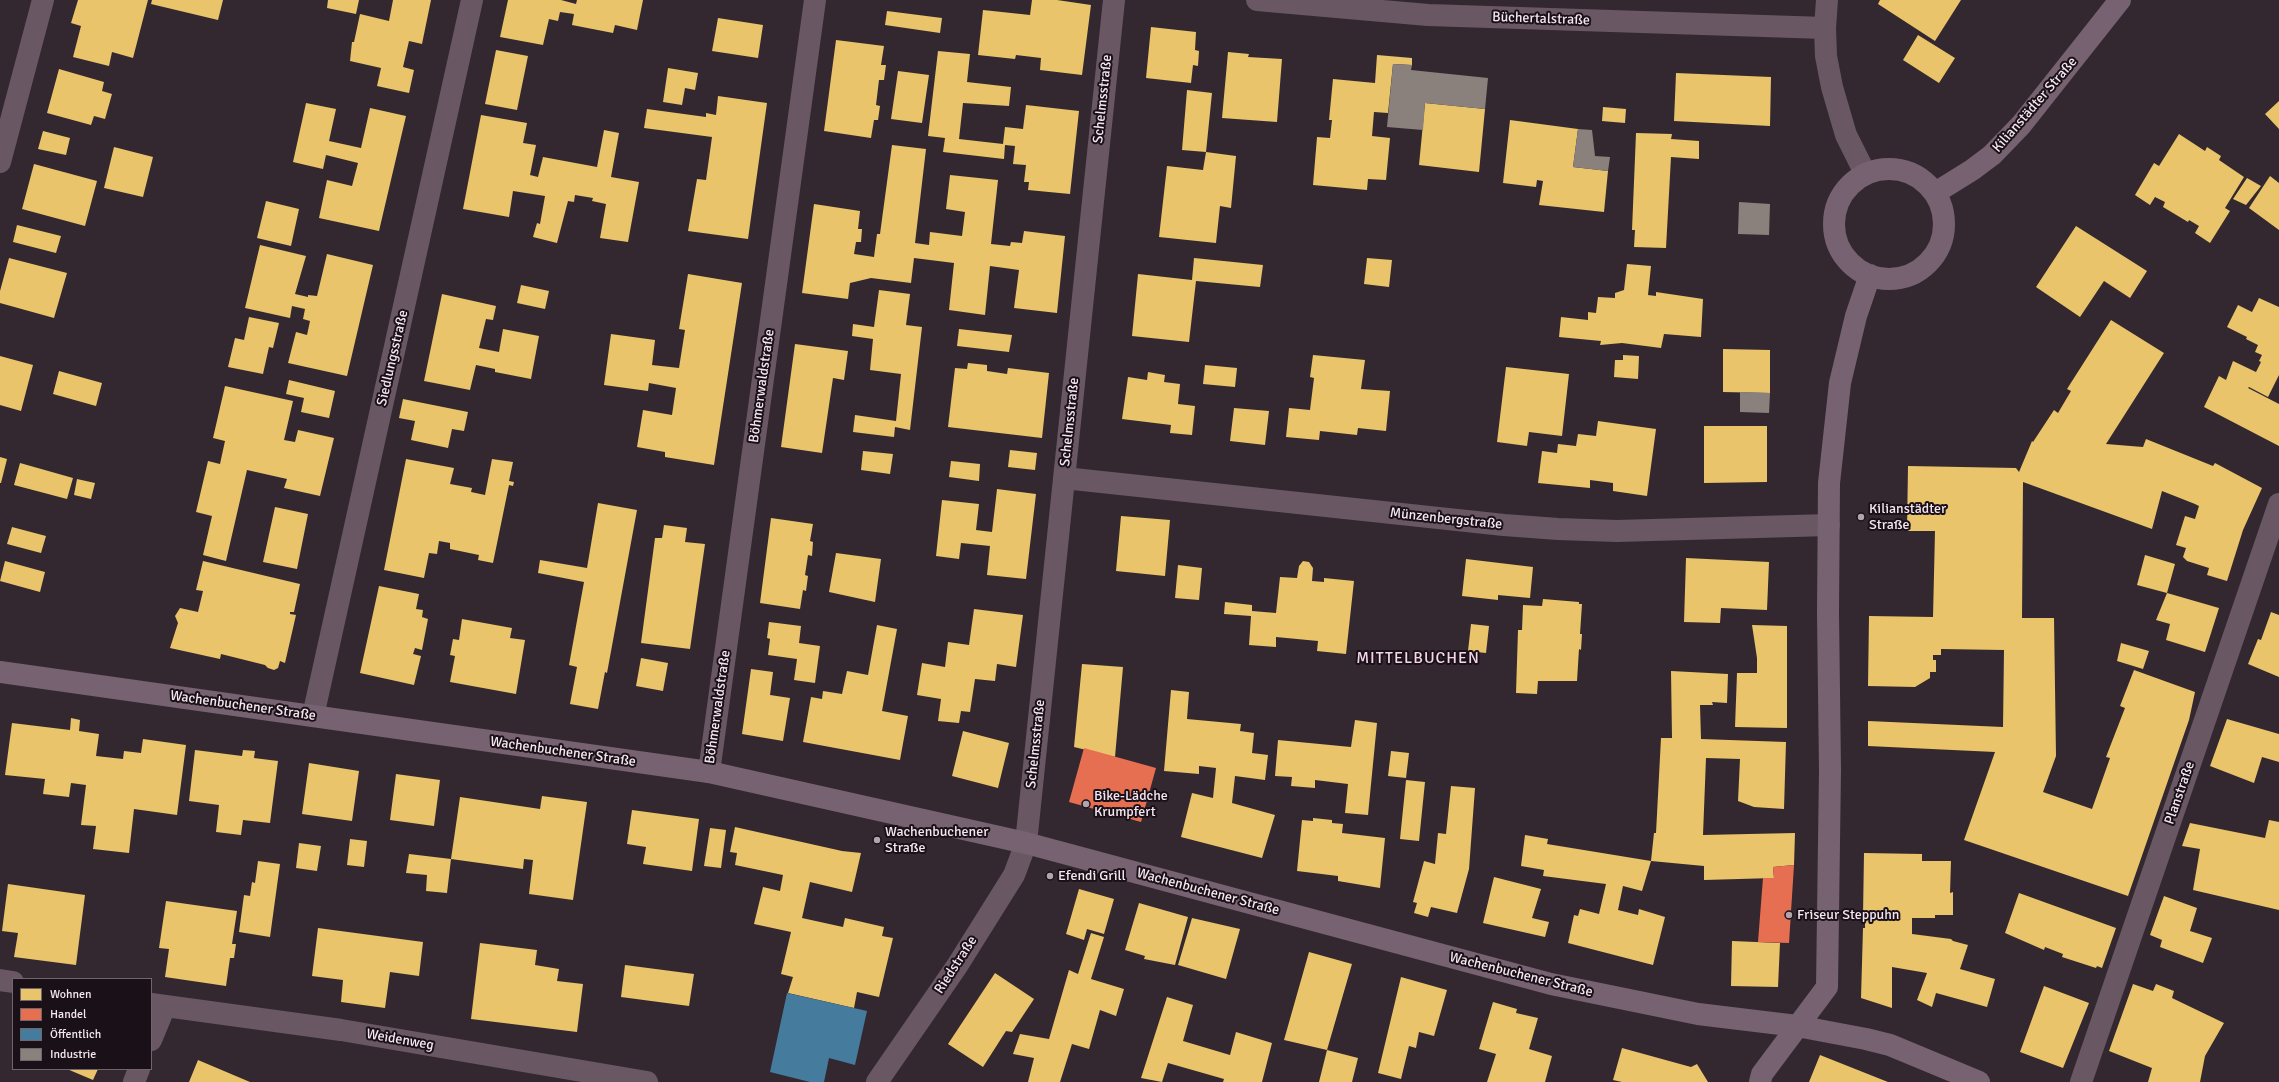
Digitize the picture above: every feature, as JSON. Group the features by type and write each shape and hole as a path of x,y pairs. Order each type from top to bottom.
{"main road":[{"name":"Kilianstädter Straße","path":"1935,193 1972,170 1992,155 2021,125 2120,0"},
{"path":"1883,168 1902,169 1919,177 1935,193 1943,206 1945,225 1942,243 1932,259 1918,272 1900,278 1883,279 1870,275 1851,264 1840,249 1834,232 1834,215 1840,198 1850,184 1865,173 1883,168"},
{"path":"1760,1082 1762,1074 1827,987 1830,770 1829,526 1832,452 1840,383 1856,316 1870,275"},
{"name":"Wachenbuchener Straße","path":"0,672 709,772 1026,843 1551,984 1691,1013 1797,1026 1890,1045 1979,1082"}],"street":[{"path":"0,162 43,0"},
{"name":"Siedlungsstraße","path":"313,716 472,0"},
{"name":"Böhmerwaldstraße","path":"709,772 816,0"},
{"name":"Schelmsstraße","path":"1026,843 1114,0"},
{"name":"Büchertalstraße","path":"1257,0 1428,15 1825,28"},
{"path":"1827,0 1825,28 1826,56 1846,135 1865,173"},
{"name":"Münzenbergstraße","path":"1064,478 1504,525 1558,529 1617,531 1829,526"},
{"name":"Planstraße","path":"2081,1082 2279,504"},
{"name":"Riedstraße","path":"877,1082 957,966 1014,875 1026,843"},
{"path":"0,980 12,982"},
{"path":"152,1035 158,1005"},
{"name":"Weidenweg","path":"158,1005 341,1030 647,1082"},
{"path":"134,1082 139,1070"}],"building: Wohnen":[{"path":"78,0 148,0 133,58 112,52 109,66 73,57 81,26 71,23"},
{"path":"152,0 223,0 218,20 151,4"},
{"path":"328,0 359,0 356,14 327,8"},
{"path":"393,0 431,0 422,44 409,41 403,67 414,70 409,93 377,86 381,68 350,61 352,42 354,42 360,14 389,21"},
{"path":"508,0 561,0 576,4 577,0 643,0 637,30 615,25 613,33 572,25 574,14 560,12 558,21 549,19 543,45 500,37"},
{"path":"1032,0 1057,0 1091,5 1082,75 1040,70 1041,58 1016,55 1015,59 978,55 983,10 1030,15"},
{"path":"1880,0 1961,0 1935,41 1878,4"},
{"path":"887,11 942,18 940,33 885,25"},
{"path":"718,18 763,25 758,58 712,51"},
{"path":"1151,27 1196,32 1195,50 1199,51 1198,66 1193,65 1191,83 1146,78"},
{"path":"1918,35 1955,58 1939,83 1903,60"},
{"path":"836,40 884,46 881,65 886,65 884,80 879,80 876,105 880,106 878,120 874,120 871,138 824,131"},
{"path":"496,50 528,56 517,110 485,104"},
{"path":"938,51 970,54 967,82 1011,87 1009,106 963,103 959,139 1003,144 1005,127 1023,129 1026,105 1079,111 1070,194 1028,190 1029,182 1024,182 1026,165 1013,164 1015,146 1005,145 1004,159 943,152 945,138 928,136"},
{"path":"1228,52 1249,54 1248,57 1282,59 1277,122 1222,118"},
{"path":"1377,55 1412,58 1412,65 1393,64 1388,113 1374,112 1372,136 1390,138 1386,180 1368,179 1367,190 1313,185 1317,137 1330,138 1332,120 1329,120 1333,79 1375,83"},
{"path":"668,68 698,73 695,90 685,88 682,105 663,102"},
{"path":"59,69 104,82 102,91 112,94 105,119 94,116 91,125 47,113"},
{"path":"898,71 929,75 922,123 891,119"},
{"path":"1676,73 1771,77 1770,126 1674,121"},
{"path":"1187,90 1212,93 1206,152 1182,150"},
{"path":"718,96 767,103 748,239 688,231 697,179 706,180 712,137 644,128 647,109 706,117 706,113 716,115"},
{"path":"2279,101 2279,129 2265,114"},
{"path":"306,103 336,109 329,141 361,148 370,108 406,116 379,231 319,218 327,180 352,186 358,163 326,155 323,169 293,162"},
{"path":"1425,103 1485,109 1479,172 1419,165"},
{"path":"1603,107 1626,109 1625,123 1602,121"},
{"path":"481,115 527,123 523,143 536,145 530,175 538,177 543,157 597,167 604,130 619,133 611,177 639,182 628,242 600,238 606,204 592,201 593,198 575,195 574,202 568,201 557,243 533,237 537,223 540,224 545,196 513,191 509,217 463,209"},
{"path":"1510,120 1578,129 1573,167 1608,171 1604,212 1539,205 1543,181 1537,180 1536,187 1503,183"},
{"path":"43,131 70,138 66,155 38,149"},
{"path":"1636,133 1672,134 1671,139 1699,141 1699,159 1671,157 1666,248 1634,247 1635,230 1632,230"},
{"path":"2179,134 2205,151 2207,147 2221,156 2219,160 2244,177 2225,208 2230,211 2210,243 2195,233 2199,226 2189,220 2188,222 2163,207 2165,202 2155,197 2150,205 2135,195 2154,163 2159,166"},
{"path":"892,145 926,149 915,243 929,245 930,232 962,236 965,212 946,209 950,175 998,180 991,244 1010,246 1011,242 1022,243 1024,231 1065,236 1057,313 1014,308 1019,270 990,266 985,315 949,310 954,263 914,258 911,283 871,278 850,283 848,299 802,293 814,204 860,211 858,229 862,229 861,242 856,242 854,254 874,257 877,234 880,234"},
{"path":"114,147 153,157 143,197 104,188"},
{"path":"1206,152 1236,156 1231,208 1220,206 1216,243 1159,237 1167,166 1203,170"},
{"path":"34,164 97,181 85,226 22,209"},
{"path":"2270,176 2279,183 2279,230 2249,208"},
{"path":"2247,178 2261,186 2246,205 2233,199"},
{"path":"266,201 299,209 291,246 257,238"},
{"path":"17,225 61,236 56,253 13,242"},
{"path":"2076,226 2147,271 2130,298 2104,281 2080,317 2036,287"},
{"path":"260,245 306,256 295,294 308,297 308,295 317,296 327,254 373,265 347,376 288,363 296,332 307,335 310,321 303,319 305,309 292,306 290,318 245,308"},
{"path":"9,258 67,273 54,318 0,303 0,291"},
{"path":"1194,258 1263,265 1260,287 1196,281 1189,342 1132,336 1138,274 1192,280"},
{"path":"1367,258 1392,260 1389,287 1364,284"},
{"path":"1627,264 1651,266 1648,295 1656,296 1656,292 1703,299 1701,337 1664,334 1661,348 1622,343 1600,345 1601,341 1559,337 1561,317 1588,320 1588,312 1596,313 1598,297 1615,298 1615,293 1624,290"},
{"path":"688,274 742,283 714,465 665,457 665,452 637,447 643,410 672,415 676,388 649,383 648,391 604,385 611,334 655,340 652,365 679,368 685,330 679,329"},
{"path":"521,285 549,291 545,309 517,303"},
{"path":"879,290 910,294 906,325 922,327 910,430 895,427 894,437 853,432 855,415 896,421 901,374 870,370 873,339 852,336 853,324 874,327"},
{"path":"442,294 496,306 493,320 486,319 479,348 499,352 503,329 539,336 531,379 495,372 495,369 476,365 470,390 424,381"},
{"path":"2259,298 2279,307 2279,375 2268,397 2249,387 2248,388 2279,404 2279,446 2204,407 2219,376 2226,380 2233,361 2256,372 2261,362 2259,361 2262,355 2255,352 2258,345 2246,339 2247,337 2227,327 2238,305 2252,312"},
{"path":"249,317 279,323 273,348 269,347 263,374 228,367 235,338 244,340"},
{"path":"2111,320 2164,353 2106,444 2143,447 2146,439 2213,466 2215,463 2262,488 2243,530 2227,581 2207,575 2209,568 2187,561 2183,557 2186,548 2176,545 2185,516 2195,519 2199,506 2195,504 2162,491 2152,529 2023,482 2022,618 2054,618 2056,756 2043,792 2092,809 2110,758 2106,757 2125,708 2120,706 2134,670 2195,692 2189,720 2128,896 1964,840 1995,752 1868,746 1868,721 2003,727 2004,650 1941,649 1941,655 1933,655 1933,660 1936,660 1936,672 1930,672 1930,678 1915,687 1868,686 1869,616 1933,617 1935,531 1907,531 1908,466 2016,468 2019,472 2032,441 2033,442 2054,410 2058,413 2071,391 2067,389"},
{"path":"959,329 1012,335 1009,352 957,346"},
{"path":"795,344 848,351 844,380 833,378 822,453 781,447"},
{"path":"1723,349 1770,350 1770,393 1723,392"},
{"path":"1313,355 1365,360 1361,389 1390,391 1386,431 1358,428 1357,435 1320,431 1319,440 1286,437 1289,408 1310,410 1314,378 1310,377"},
{"path":"1623,355 1639,356 1638,379 1614,377 1615,360 1623,360"},
{"path":"0,356 33,365 21,411 0,405"},
{"path":"968,363 987,365 987,371 1007,374 1008,368 1049,373 1042,438 948,427 955,368 967,369"},
{"path":"1205,365 1237,368 1235,387 1203,384"},
{"path":"1506,367 1569,374 1562,436 1529,432 1527,446 1497,442"},
{"path":"59,371 102,383 96,406 53,394"},
{"path":"1148,372 1165,375 1164,382 1180,384 1178,404 1195,406 1192,435 1170,433 1171,425 1122,419 1128,377 1147,380"},
{"path":"289,380 335,391 329,418 301,412 304,398 286,394"},
{"path":"225,386 293,401 284,440 295,442 298,430 334,438 320,496 284,488 287,479 247,470 226,561 203,555 212,516 196,512 208,461 220,464 225,441 213,438"},
{"path":"403,399 468,412 464,431 452,429 448,448 411,440 415,421 399,418"},
{"path":"1234,408 1269,411 1265,445 1230,441"},
{"path":"1598,421 1656,429 1647,496 1613,491 1613,483 1590,480 1590,488 1538,483 1542,451 1557,453 1558,444 1576,446 1578,434 1596,436"},
{"path":"1704,426 1767,426 1767,482 1704,483"},
{"path":"1010,450 1037,453 1035,470 1008,467"},
{"path":"863,451 893,454 890,474 861,470"},
{"path":"0,457 7,459 1,483 0,483"},
{"path":"406,459 454,468 450,484 472,488 471,492 485,495 492,459 513,462 509,481 514,482 513,486 509,485 493,563 478,560 479,555 450,549 450,543 439,541 437,554 429,553 424,578 384,570"},
{"path":"951,461 980,464 979,481 949,477"},
{"path":"20,463 73,478 67,499 14,485"},
{"path":"77,479 95,483 91,499 74,495"},
{"path":"997,489 1036,494 1026,579 987,575 990,546 961,543 959,559 936,556 942,500 979,504 976,530 992,532"},
{"path":"598,503 637,510 607,673 605,672 598,709 570,704 577,667 569,665 584,582 538,573 540,560 587,568"},
{"path":"275,507 308,514 297,569 263,562"},
{"path":"1121,516 1170,520 1165,576 1116,571"},
{"path":"771,518 813,524 810,541 813,542 812,556 808,555 805,575 808,576 806,591 803,590 800,609 760,603"},
{"path":"664,525 687,528 685,542 705,544 690,649 641,643 655,538 662,538"},
{"path":"12,527 46,536 41,553 7,544"},
{"path":"836,553 881,559 875,602 829,592"},
{"path":"2145,555 2175,564 2167,593 2137,585"},
{"path":"1686,558 1769,562 1767,610 1721,608 1720,623 1684,622"},
{"path":"1466,559 1533,567 1530,598 1498,595 1498,600 1462,596"},
{"path":"5,561 45,572 40,592 0,581"},
{"path":"203,561 300,584 294,612 290,612 290,614 296,615 285,663 280,661 278,668 274,670 265,665 221,654 220,659 170,648 178,623 175,616 180,608 198,612 203,591 196,590"},
{"path":"1303,561 1309,562 1313,568 1312,581 1324,582 1324,578 1354,581 1346,654 1317,651 1318,641 1276,637 1276,647 1249,645 1251,616 1224,614 1225,602 1252,605 1252,611 1276,613 1280,577 1297,578 1299,566"},
{"path":"1178,565 1202,568 1199,600 1175,598"},
{"path":"379,586 419,594 416,609 423,610 422,617 428,619 422,650 415,648 413,654 421,656 414,685 360,673"},
{"path":"2167,593 2219,608 2205,652 2166,640 2170,624 2156,620"},
{"path":"1543,599 1579,602 1579,604 1582,604 1580,634 1582,634 1581,650 1579,649 1577,681 1538,681 1537,694 1516,693 1518,630 1522,630 1523,605 1542,606"},
{"path":"974,609 1023,615 1016,667 997,664 995,681 975,679 970,712 961,711 959,723 938,721 941,699 917,695 922,663 945,667 948,642 969,645"},
{"path":"2271,612 2279,615 2279,677 2248,664 2258,639 2261,640"},
{"path":"462,619 512,628 510,638 525,640 516,694 450,682 455,656 450,655 453,639 459,640"},
{"path":"769,622 801,626 799,643 820,646 815,683 794,680 797,659 768,655 770,639 767,638"},
{"path":"1471,624 1489,626 1486,653 1468,651"},
{"path":"877,625 897,629 882,711 908,716 900,760 803,742 811,697 822,699 823,691 842,694 847,671 868,675"},
{"path":"1752,625 1787,626 1787,728 1735,727 1737,673 1757,673 1757,658"},
{"path":"2121,643 2149,651 2143,669 2117,661"},
{"path":"641,658 668,663 663,691 636,686"},
{"path":"1082,664 1123,667 1115,757 1074,747"},
{"path":"751,669 773,672 770,695 790,698 783,741 742,734"},
{"path":"1671,671 1728,674 1727,703 1712,702 1713,705 1700,705 1701,739 1786,742 1784,809 1754,807 1738,801 1740,759 1706,758 1703,835 1795,833 1794,865 1773,867 1774,878 1704,880 1704,866 1651,861 1654,833 1656,833 1661,738 1672,738"},
{"path":"1171,690 1189,692 1187,719 1241,724 1240,731 1254,733 1252,753 1268,755 1265,780 1235,776 1232,803 1275,815 1262,858 1181,837 1192,793 1213,798 1216,768 1199,766 1199,774 1164,771"},
{"path":"71,718 80,720 79,731 99,734 96,756 123,759 124,751 141,753 143,739 186,745 177,815 134,809 129,853 93,849 96,826 81,825 86,785 71,783 69,797 43,794 45,779 5,775 12,723 70,730"},
{"path":"2227,719 2279,734 2279,762 2262,757 2254,783 2210,766"},
{"path":"1355,720 1377,723 1368,815 1345,813 1348,784 1315,780 1315,788 1291,786 1292,777 1275,776 1278,740 1351,747"},
{"path":"963,731 1009,743 998,788 952,776"},
{"path":"195,750 242,756 243,750 255,751 254,758 278,761 270,823 243,820 241,835 216,832 219,805 189,801"},
{"path":"1391,751 1409,753 1406,778 1388,776"},
{"path":"309,763 359,771 352,821 302,814"},
{"path":"396,774 440,780 434,826 390,820"},
{"path":"1406,780 1425,782 1419,841 1400,839"},
{"path":"1451,786 1475,788 1469,869 1457,913 1431,907 1428,917 1414,913 1417,903 1413,902 1424,861 1435,864 1438,833 1446,834"},
{"path":"542,796 587,802 573,900 529,894 533,860 524,859 523,869 451,859 460,797 540,809"},
{"path":"632,810 699,819 692,871 643,864 646,847 627,844"},
{"path":"1313,818 1332,820 1332,823 1343,824 1342,833 1385,838 1380,888 1338,881 1338,876 1297,871 1302,820 1313,821"},
{"path":"2269,820 2279,822 2279,910 2193,890 2200,849 2182,846 2190,823 2265,838"},
{"path":"735,827 842,851 861,853 852,892 810,882 802,918 843,927 845,918 884,927 882,936 893,938 879,997 857,992 854,1008 788,993 793,977 781,974 791,932 754,924 763,887 780,891 783,875 735,865 737,853 730,852"},
{"path":"710,828 726,830 721,868 704,866"},
{"path":"1525,835 1548,839 1547,844 1651,861 1642,891 1623,886 1618,910 1638,915 1639,909 1665,917 1653,965 1568,943 1574,915 1578,916 1580,909 1599,914 1606,884 1543,876 1544,870 1521,866"},
{"path":"350,839 367,841 364,867 347,865"},
{"path":"299,843 321,846 317,871 296,868"},
{"path":"1864,853 1922,854 1922,861 1951,861 1950,893 1953,892 1953,915 1935,915 1935,918 1912,918 1912,934 1951,939 1953,941 1968,945 1960,969 1995,979 1987,1007 1936,993 1932,1007 1917,1000 1927,973 1892,967 1892,1008 1861,998 1863,928 1865,928 1865,915 1863,915"},
{"path":"409,854 451,859 447,893 426,891 427,875 406,873"},
{"path":"258,861 280,864 270,937 239,932 244,895 250,896 252,882 255,883"},
{"path":"1494,877 1541,889 1532,918 1549,922 1545,937 1483,923"},
{"path":"8,884 85,895 76,965 14,957 18,933 2,931"},
{"path":"1079,889 1114,899 1104,934 1087,929 1084,940 1066,934"},
{"path":"2019,893 2116,928 2102,968 2097,966 2096,968 2062,957 2063,954 2045,947 2044,950 2005,933"},
{"path":"2164,896 2197,908 2190,931 2212,938 2203,963 2160,947 2162,940 2150,935"},
{"path":"166,901 237,911 232,944 236,944 234,958 230,958 226,986 165,977 169,949 159,948"},
{"path":"1139,903 1188,917 1175,965 1144,959 1145,956 1125,950"},
{"path":"1192,918 1240,929 1226,979 1178,965"},
{"path":"318,928 423,942 419,976 390,972 385,1008 341,1002 343,980 312,976"},
{"path":"1091,933 1104,937 1091,979 1124,989 1116,1016 1100,1010 1089,1049 1072,1044 1060,1082 1028,1082 1034,1058 1013,1054 1020,1034 1049,1039 1069,970 1078,974"},
{"path":"1732,941 1780,943 1778,987 1731,986"},
{"path":"480,943 537,950 535,965 559,969 557,981 583,984 577,1032 471,1019"},
{"path":"1309,952 1352,964 1327,1050 1284,1040"},
{"path":"625,965 694,974 689,1006 621,997"},
{"path":"995,973 1034,999 1012,1032 1006,1031 983,1067 948,1044"},
{"path":"1401,977 1447,990 1434,1036 1419,1032 1416,1048 1409,1046 1401,1079 1378,1073"},
{"path":"2133,984 2153,991 2156,984 2174,991 2172,998 2224,1023 2205,1056 2200,1082 2148,1082 2152,1068 2109,1051"},
{"path":"2044,986 2089,1003 2063,1068 2020,1052"},
{"path":"1167,997 1193,1005 1183,1041 1230,1055 1236,1032 1272,1043 1262,1082 1223,1082 1224,1079 1168,1063 1162,1082 1141,1078"},
{"path":"1493,1002 1517,1009 1516,1013 1538,1018 1529,1049 1552,1056 1545,1082 1487,1082 1496,1054 1479,1049"},
{"path":"1622,1048 1691,1067 1697,1064 1708,1082 1622,1082 1613,1080"},
{"path":"1327,1050 1358,1058 1352,1082 1319,1082"},
{"path":"1820,1055 1888,1082 1809,1082"},
{"path":"198,1060 250,1082 189,1082"},
{"path":"69,1070 98,1070 93,1080"}],"building: Handel":[{"path":"1084,748 1156,768 1141,822 1069,802"},
{"path":"1794,865 1789,943 1758,942 1763,878 1774,878 1773,867"}],"building: Öffentlich":[{"path":"787,993 867,1011 855,1065 829,1058 824,1082 810,1082 770,1072"}],"building: Industrie":[{"path":"1393,64 1412,65 1411,70 1488,78 1485,109 1425,103 1423,130 1387,127"},
{"path":"1578,129 1592,130 1595,156 1610,157 1608,171 1573,167"},
{"path":"1739,202 1770,204 1769,235 1738,234"},
{"path":"1740,392 1770,393 1769,413 1740,412"}],"place":[{"name":"Kilianstädter Straße","path":"1861,517"},
{"name":"Bike-Lädche Krumpfert","path":"1086,804"},
{"name":"Wachenbuchener Straße","path":"877,840"},
{"name":"Efendi Grill","path":"1050,876"},
{"name":"Friseur Steppuhn","path":"1789,915"}],"district":[{"name":"MITTELBUCHEN","path":"1418,659"}]}
